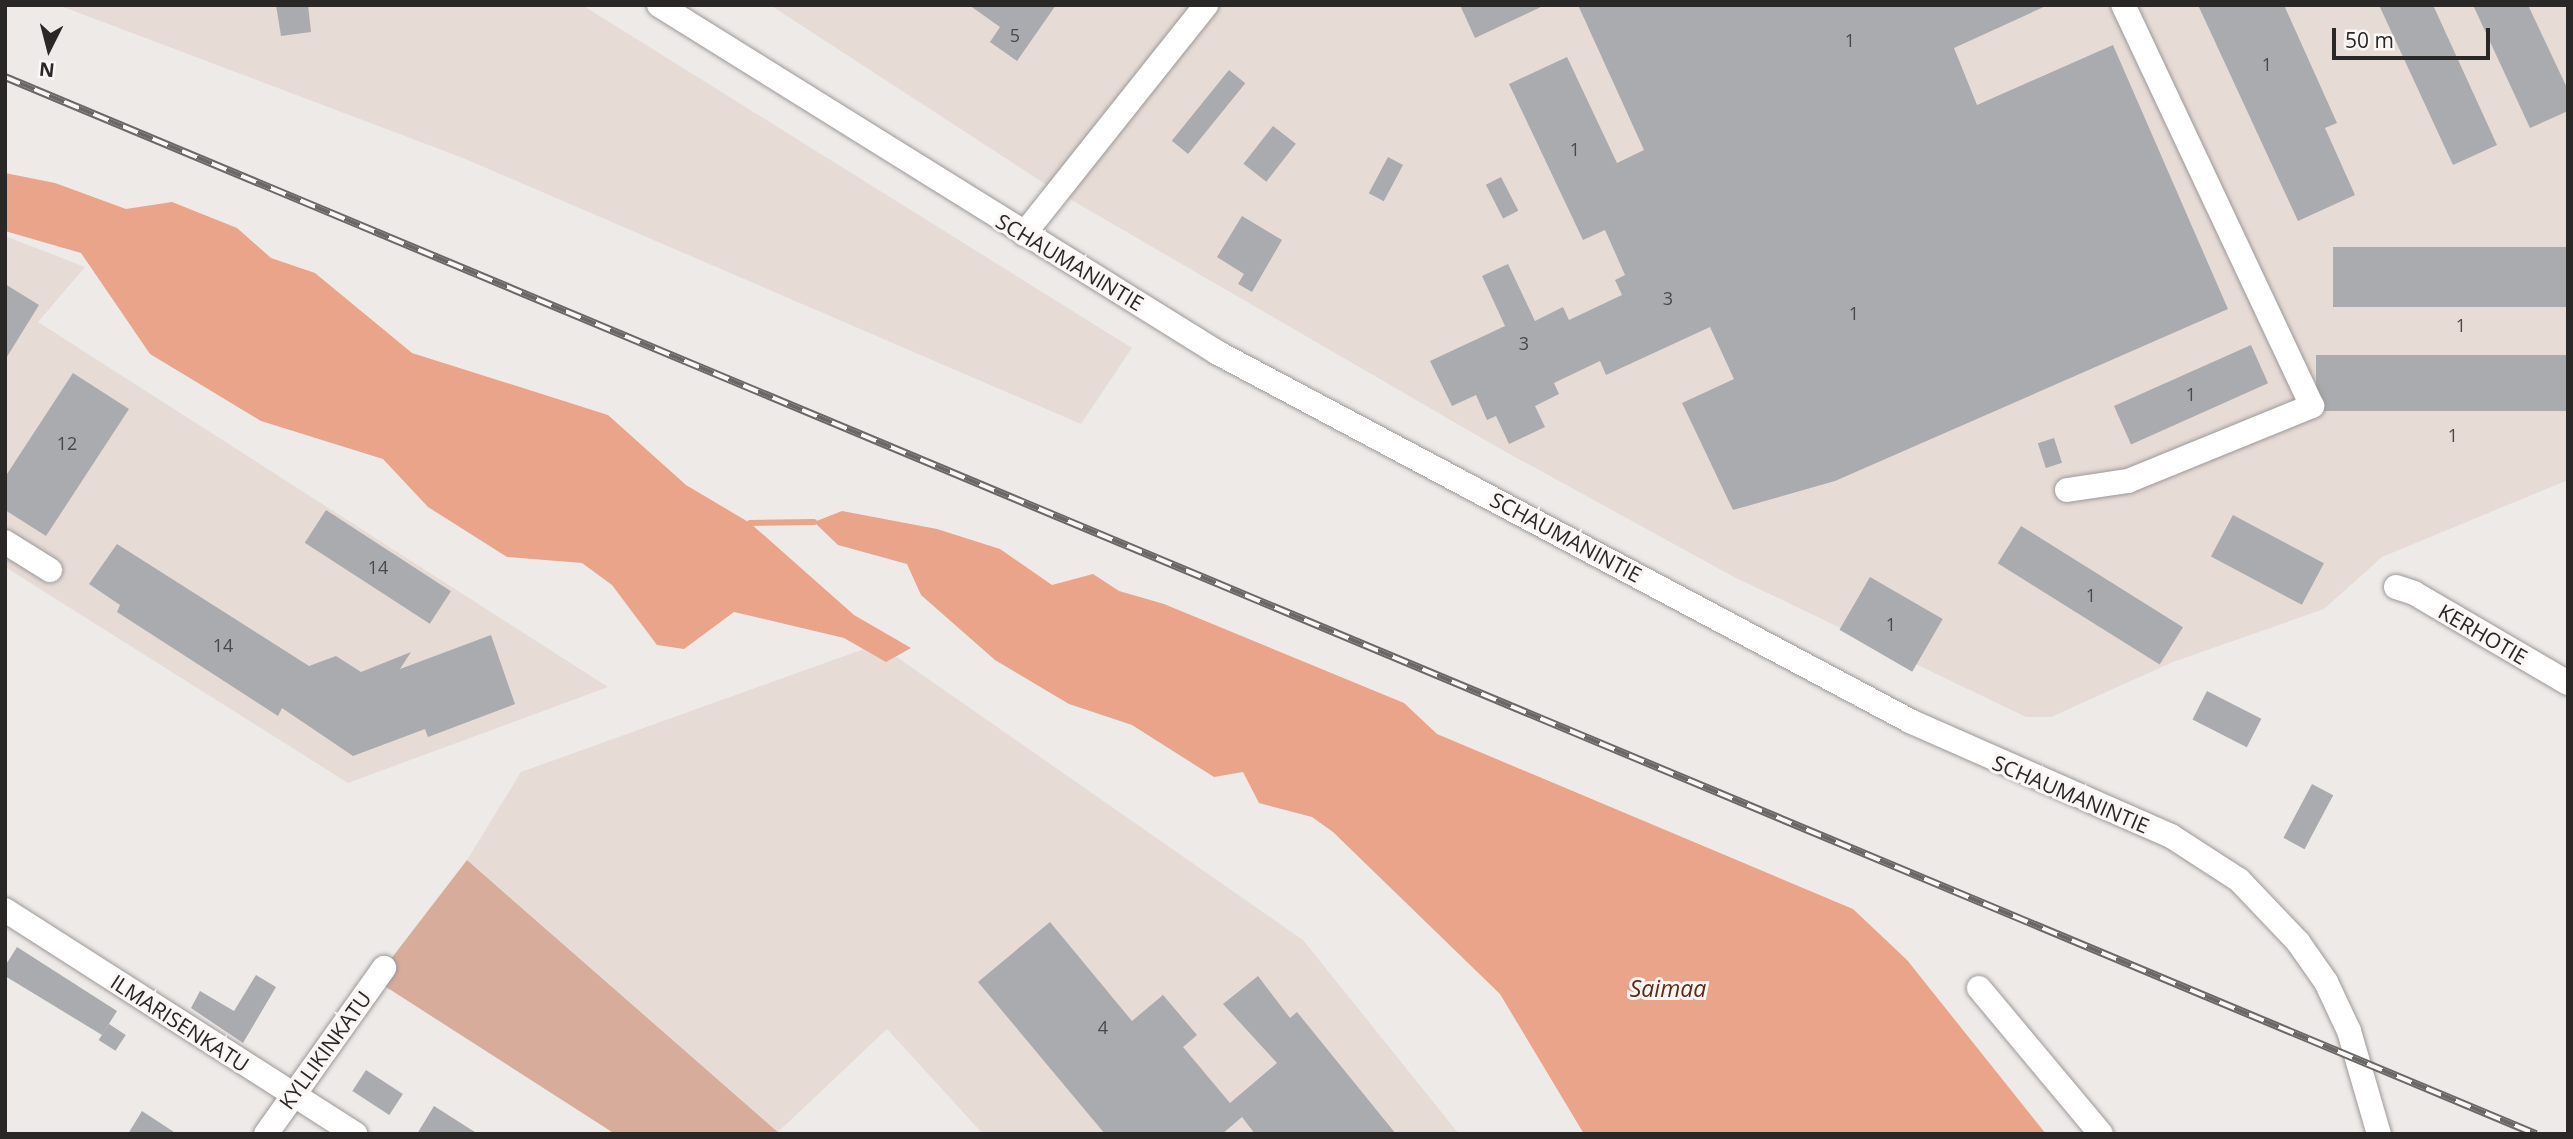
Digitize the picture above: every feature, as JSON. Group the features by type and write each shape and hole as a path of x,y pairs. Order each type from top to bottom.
{"street":[{"name":"SCHAUMANINTIE","path":"659,5 1219,353 1910,721 2171,836 2239,880 2291,934 2326,982 2349,1031 2379,1134"},
{"path":"1024,234 1206,5"},
{"path":"2067,490 2128,481 2312,407 2123,5"},
{"path":"5,542 50,570"},
{"name":"KERHOTIE","path":"2396,587 2414,593 2568,684"},
{"name":"ILMARISENKATU","path":"5,910 355,1134"},
{"name":"KYLLIKINKATU","path":"267,1134 291,1094 384,968"},
{"path":"1979,988 2101,1134"}],"shaded area":[{"path":"58,5 582,5 1132,348 1081,424 463,158"},
{"path":"770,5 2568,5 2568,480 2382,557 2324,609 2173,662 2051,717 2026,717 1734,577 1497,447 1056,191"},
{"path":"5,236 85,267 38,322 608,687 348,783 5,567"},
{"path":"878,644 1303,940 1459,1134 983,1134 887,1029 778,1132 467,860 521,772"},
{"path":"467,860 780,1134 615,1134 383,985 384,968"}],"water":[{"path":"5,173 55,183 126,209 172,202 237,228 271,258 315,273 412,353 608,415 686,485 750,523 854,615 911,648 886,662 844,638 734,612 684,649 657,645 612,585 582,563 507,557 428,507 383,459 261,421 150,354 81,253 5,231"},
{"name":"Saimaa","path":"842,511 937,529 1000,549 1052,585 1093,574 1119,591 1164,604 1404,703 1437,734 1853,909 1907,960 2046,1134 1584,1134 1500,994 1333,832 1312,817 1259,803 1243,772 1214,777 1132,725 1069,704 995,660 921,595 907,564 838,545 814,522"}],"building":[{"path":"276,5 308,5 311,32 281,36"},
{"path":"969,5 1056,5 1017,61 990,42 1000,27"},
{"path":"1460,5 1545,5 1475,38"},
{"path":"1578,5 2048,5 1954,48 1977,105 2113,45 2228,309 1835,481 1733,510 1682,403 1734,379 1710,327 1606,375 1600,361 1554,383 1559,394 1535,406 1545,427 1509,444 1496,416 1487,420 1476,395 1452,406 1430,361 1505,326 1482,276 1508,264 1535,321 1563,307 1569,320 1622,295 1615,280 1625,275 1605,230 1583,240 1509,84 1567,57 1617,163 1644,150"},
{"path":"2198,5 2284,5 2337,123 2325,128 2355,195 2298,221"},
{"path":"2379,5 2433,5 2497,145 2453,165"},
{"path":"2473,5 2528,5 2568,90 2568,111 2530,128"},
{"path":"1229,70 1245,83 1188,154 1172,141"},
{"path":"1273,126 1296,144 1266,182 1243,164"},
{"path":"1388,157 1403,165 1384,201 1369,193"},
{"path":"1501,177 1518,211 1503,219 1486,185"},
{"path":"1242,216 1282,240 1252,292 1238,284 1244,274 1217,257"},
{"path":"2333,247 2568,247 2568,307 2333,307"},
{"path":"5,284 39,305 5,360"},
{"path":"2251,345 2268,383 2131,444 2114,406"},
{"path":"2316,355 2568,355 2568,411 2316,411"},
{"path":"73,373 129,409 46,536 5,510 5,477"},
{"path":"2054,438 2062,463 2046,468 2038,443"},
{"path":"326,510 451,591 430,624 305,543"},
{"path":"2233,515 2324,563 2302,605 2211,556"},
{"path":"2021,526 2183,627 2160,665 1998,563"},
{"path":"117,544 309,666 336,656 361,672 411,652 400,669 491,635 515,704 428,737 425,729 353,756 282,708 278,716 117,612 120,605 89,584"},
{"path":"1870,577 1943,619 1912,672 1840,630"},
{"path":"2207,691 2261,719 2247,747 2192,720"},
{"path":"2312,784 2333,795 2305,849 2283,838"},
{"path":"1050,922 1132,1021 1163,995 1197,1035 1183,1047 1230,1103 1277,1063 1223,1004 1258,976 1290,1018 1297,1012 1396,1134 1255,1134 1242,1117 1222,1134 1105,1134 978,982"},
{"path":"17,947 117,1011 102,1035 5,976 5,966"},
{"path":"256,975 276,987 243,1043 191,1008 200,991 234,1011"},
{"path":"109,1024 126,1035 115,1051 99,1040"},
{"path":"366,1070 403,1094 389,1115 352,1091"},
{"path":"434,1106 478,1134 417,1134"},
{"path":"142,1111 177,1134 128,1134"}],"waterway":[{"path":"750,523 814,522"}],"railway":[{"path":"5,77 2536,1134"}]}
